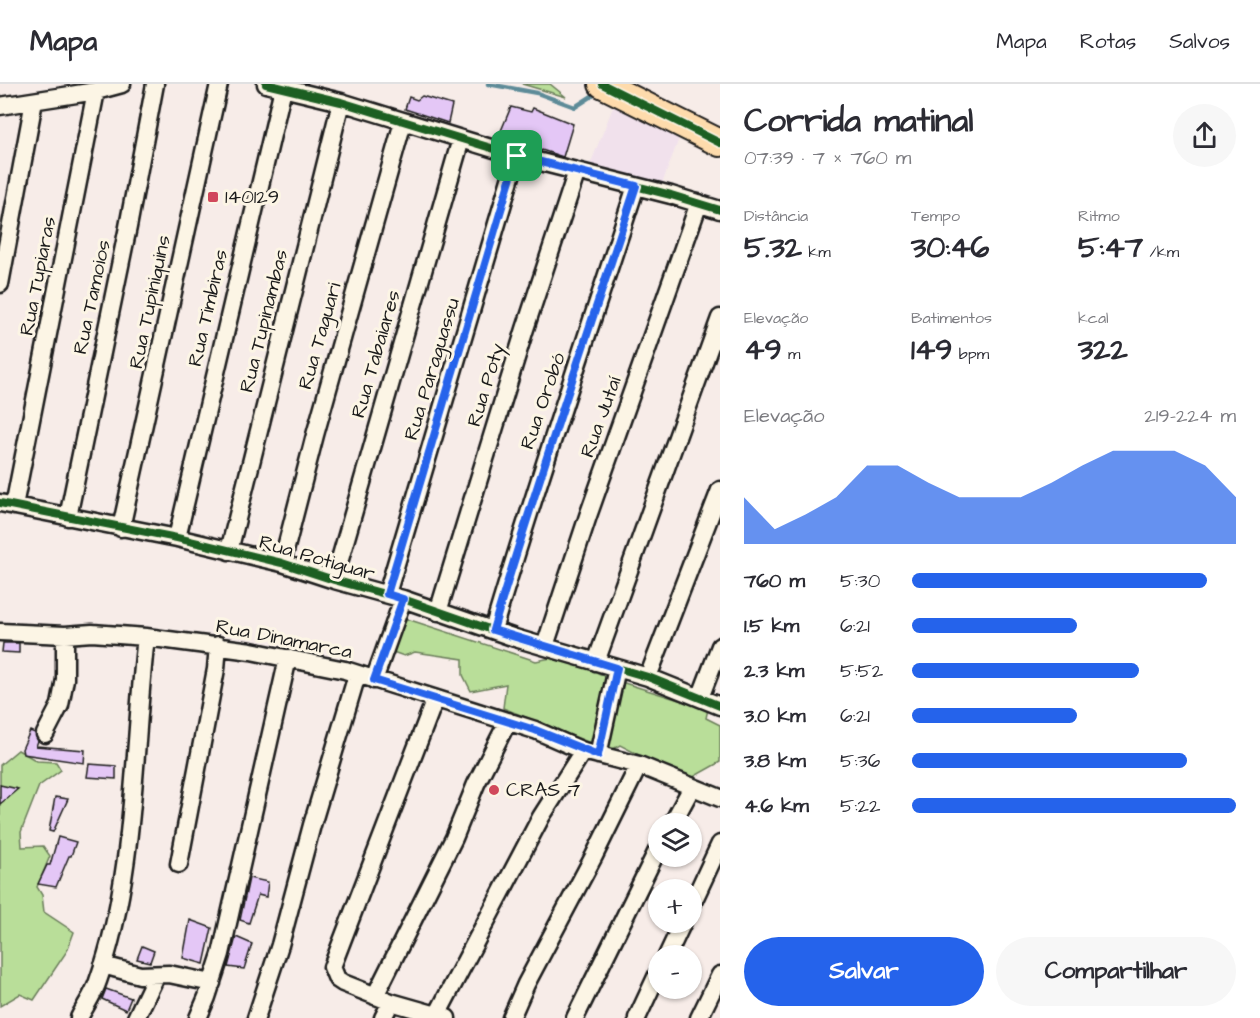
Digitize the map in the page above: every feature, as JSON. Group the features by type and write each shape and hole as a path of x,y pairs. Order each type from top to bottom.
{"highway":[{"path":"602,84 720,143"}],"street":[{"path":"0,106 96,91 122,84"},
{"name":"Rua Tamoios","path":"68,517 155,84"},
{"name":"Rua Tupiniquins","path":"122,528 219,84"},
{"path":"266,84 341,102 517,156 720,210"},
{"name":"Rua Timbiras","path":"177,538 283,88"},
{"name":"Rua Tupiaras","path":"7,504 96,91"},
{"path":"0,284 34,101"},
{"name":"Rua Tupinambas","path":"229,551 341,102"},
{"name":"Rua Taguari","path":"282,563 318,423 403,122"},
{"name":"Rua Tabaiares","path":"334,580 461,139"},
{"name":"Rua Paraguassu","path":"374,680 395,596 517,156"},
{"name":"Rua Poty","path":"438,612 525,329 577,171"},
{"name":"Rua Orobó","path":"493,630 555,431 636,186"},
{"name":"Rua Jutaí","path":"544,646 699,203"},
{"path":"596,662 720,318"},
{"path":"648,677 720,490"},
{"name":"Rua Potiguar","path":"7,504 177,538 282,563 395,596 493,630 648,677 720,706"},
{"name":"Rua Dinamarca","path":"0,632 65,635 92,633 146,637 218,645 288,658 357,675 508,721 591,753 639,765 720,798"},
{"path":"45,734 60,705 65,679 65,635"},
{"path":"79,1018 97,984 103,965 123,873 135,770 146,637"},
{"path":"179,864 216,669 218,645"},
{"path":"699,698 720,646"},
{"path":"198,1018 212,983 226,933 288,658"},
{"path":"435,699 332,967 337,979 391,1002 442,1017 541,817 591,753 617,668"},
{"path":"256,1018 357,675"},
{"path":"375,996 449,848 476,784 508,721"},
{"path":"511,1018 526,984 639,765"},
{"path":"678,813 692,787"},
{"path":"702,883 720,844"},
{"path":"575,1018 649,867"},
{"path":"103,965 129,973 156,976 176,975 212,983"},
{"path":"699,1018 720,975"},
{"path":"136,1018 156,976"},
{"path":"637,1018 648,994"},
{"path":"383,1018 391,1002"}],"shaded area":[{"path":"617,97 684,125 659,192 586,175"}],"green space":[{"path":"522,84 550,84 566,97"},
{"path":"407,619 536,661 561,656 607,677 593,744 503,708 506,684 471,691 463,675 463,659 415,652 404,656 390,651"},
{"path":"621,682 708,709 706,718 720,725 720,762 688,780 620,745 611,750 606,744"},
{"path":"18,750 37,761 56,762 61,770 39,786 21,832 22,847 43,846 50,856 37,887 42,895 44,912 74,932 67,951 34,1000 20,994 0,1006 0,765"}],"building":[{"path":"422,96 452,105 448,123 405,109 409,97 417,100"},
{"path":"511,107 531,112 533,108 573,124 563,157 498,138"},
{"path":"3,643 19,643 19,653 2,652"},
{"path":"30,731 35,733 38,741 36,746 85,750 84,763 23,754 22,749"},
{"path":"89,764 116,766 116,779 87,777"},
{"path":"0,785 18,789 0,804"},
{"path":"55,797 68,799 53,832 49,831"},
{"path":"58,837 76,842 71,856 69,856 56,887 38,884 47,865 50,865"},
{"path":"249,878 268,882 266,897 258,895 249,923 240,920"},
{"path":"190,920 212,928 204,964 183,958"},
{"path":"236,937 252,944 244,969 228,967"},
{"path":"142,946 154,951 150,962 137,959"},
{"path":"106,989 131,998 126,1010 102,999"}],"waterway":[{"path":"488,84 537,93 575,107 600,91"}],"cycle path":[{"path":"266,84 341,102 517,156 671,195 720,210"},
{"path":"602,84 720,143"},
{"path":"0,503 177,538 282,563 403,599 515,638 648,677 720,706"}],"place":[{"name":"140129","path":"213,197"},
{"name":"CRAS 7","path":"494,790"}],"route":[{"path":"517,156 636,186 513,561 493,630 617,668 598,755 583,751 535,730 374,680 403,599 387,594 517,156"}]}
